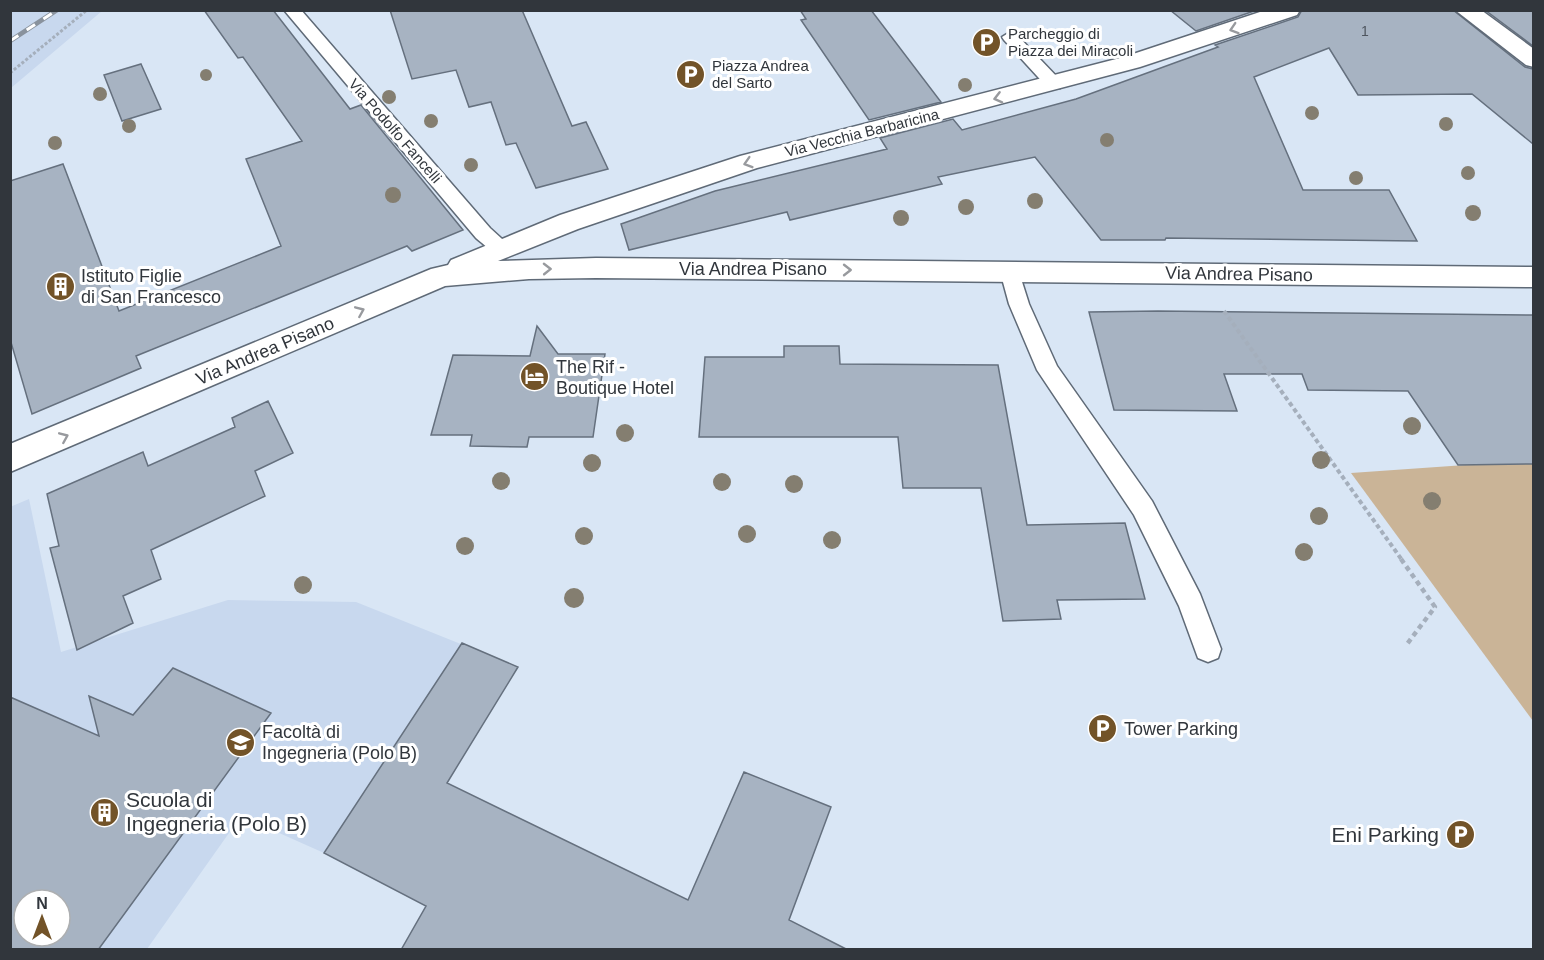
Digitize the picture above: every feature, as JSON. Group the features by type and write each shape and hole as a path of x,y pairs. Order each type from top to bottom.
{"street":[{"name":"Via Vecchia Barbaricina","path":"441,276 502,248 569,222 797,148 1054,84 1132,62 1289,10"},
{"path":"1466,10 1533,60"},
{"path":"569,222 574,245 583,259 596,268"},
{"name":"Via Andrea Pisano","path":"10,459 441,276 529,269 596,268 1533,277"}],"lane":[{"name":"Via Podolfo Fancelli","path":"292,10 483,233 502,248"},
{"path":"1010,37 1054,84"},
{"path":"1010,271 1019,304 1048,369 1143,508 1191,603 1208,649"}],"path":[{"path":"10,73 87,10"},
{"path":"1220,305 1435,607 1407,644"}],"shaded area":[{"path":"11,10 102,10 102,11 11,88"},
{"path":"1494,463 1533,464 1533,721 1351,473"},
{"name":"Facoltà di Ingegneria (Polo B)","path":"29,499 61,652 228,600 356,602 518,667 385,885 324,853 241,816 147,949 11,949 10,507"}],"building":[{"path":"204,10 273,10 350,109 361,105 463,230 412,251 407,246 136,356 141,368 32,414 10,339 10,181 63,164 119,311 281,246 246,159 302,141 243,57 238,58"},
{"path":"390,10 522,10 572,126 586,122 608,169 536,188 516,143 506,145 491,102 469,107 456,70 412,79"},
{"path":"800,10 871,10 941,102 869,120 801,20 806,19"},
{"path":"1170,10 1257,10 1196,31"},
{"path":"1302,10 1453,10 1525,67 1533,69 1533,144 1472,94 1358,95 1329,48 1254,77 1303,190 1389,190 1417,241 1166,238 1165,240 1101,240 1035,157 938,177 942,184 790,220 787,212 629,250 621,224 715,191 887,149 880,138 953,119 962,130 1076,99 1218,47 1215,45 1298,17"},
{"path":"1485,10 1533,10 1533,46"},
{"path":"141,64 161,109 122,121 104,75"},
{"path":"1089,312 1533,315 1533,464 1458,465 1408,391 1308,390 1302,374 1224,374 1237,411 1114,410"},
{"path":"537,326 558,354 605,354 593,437 529,437 527,447 470,446 472,435 431,435 453,355 530,356"},
{"path":"784,346 839,346 840,364 998,365 1027,525 1125,523 1145,599 1057,600 1061,619 1003,621 981,488 903,488 898,437 699,437 705,357 784,357"},
{"path":"268,401 293,453 255,471 265,496 151,550 161,579 123,596 133,623 77,650 50,548 59,546 47,494 143,452 148,466 235,427 232,418"},
{"path":"462,643 518,667 447,783 688,900 744,772 831,807 789,920 848,950 401,950 426,906 324,853"},
{"name":"Scuola di Ingegneria (Polo B)","path":"173,668 271,713 98,950 10,950 10,697 99,736 89,696 133,715"}],"railway":[{"path":"10,41 57,10"}],"place":[{"name":"Parcheggio di Piazza dei Miracoli","path":"987,43"},
{"name":"Piazza Andrea del Sarto","path":"691,75"},
{"name":"Istituto Figlie di San Francesco","path":"60,286"},
{"name":"The Rif - Boutique Hotel","path":"535,377"},
{"name":"Tower Parking","path":"1103,729"},
{"name":"Facoltà di Ingegneria (Polo B)","path":"241,742"},
{"name":"Scuola di Ingegneria (Polo B)","path":"105,812"},
{"name":"Eni Parking","path":"1460,835"}]}
